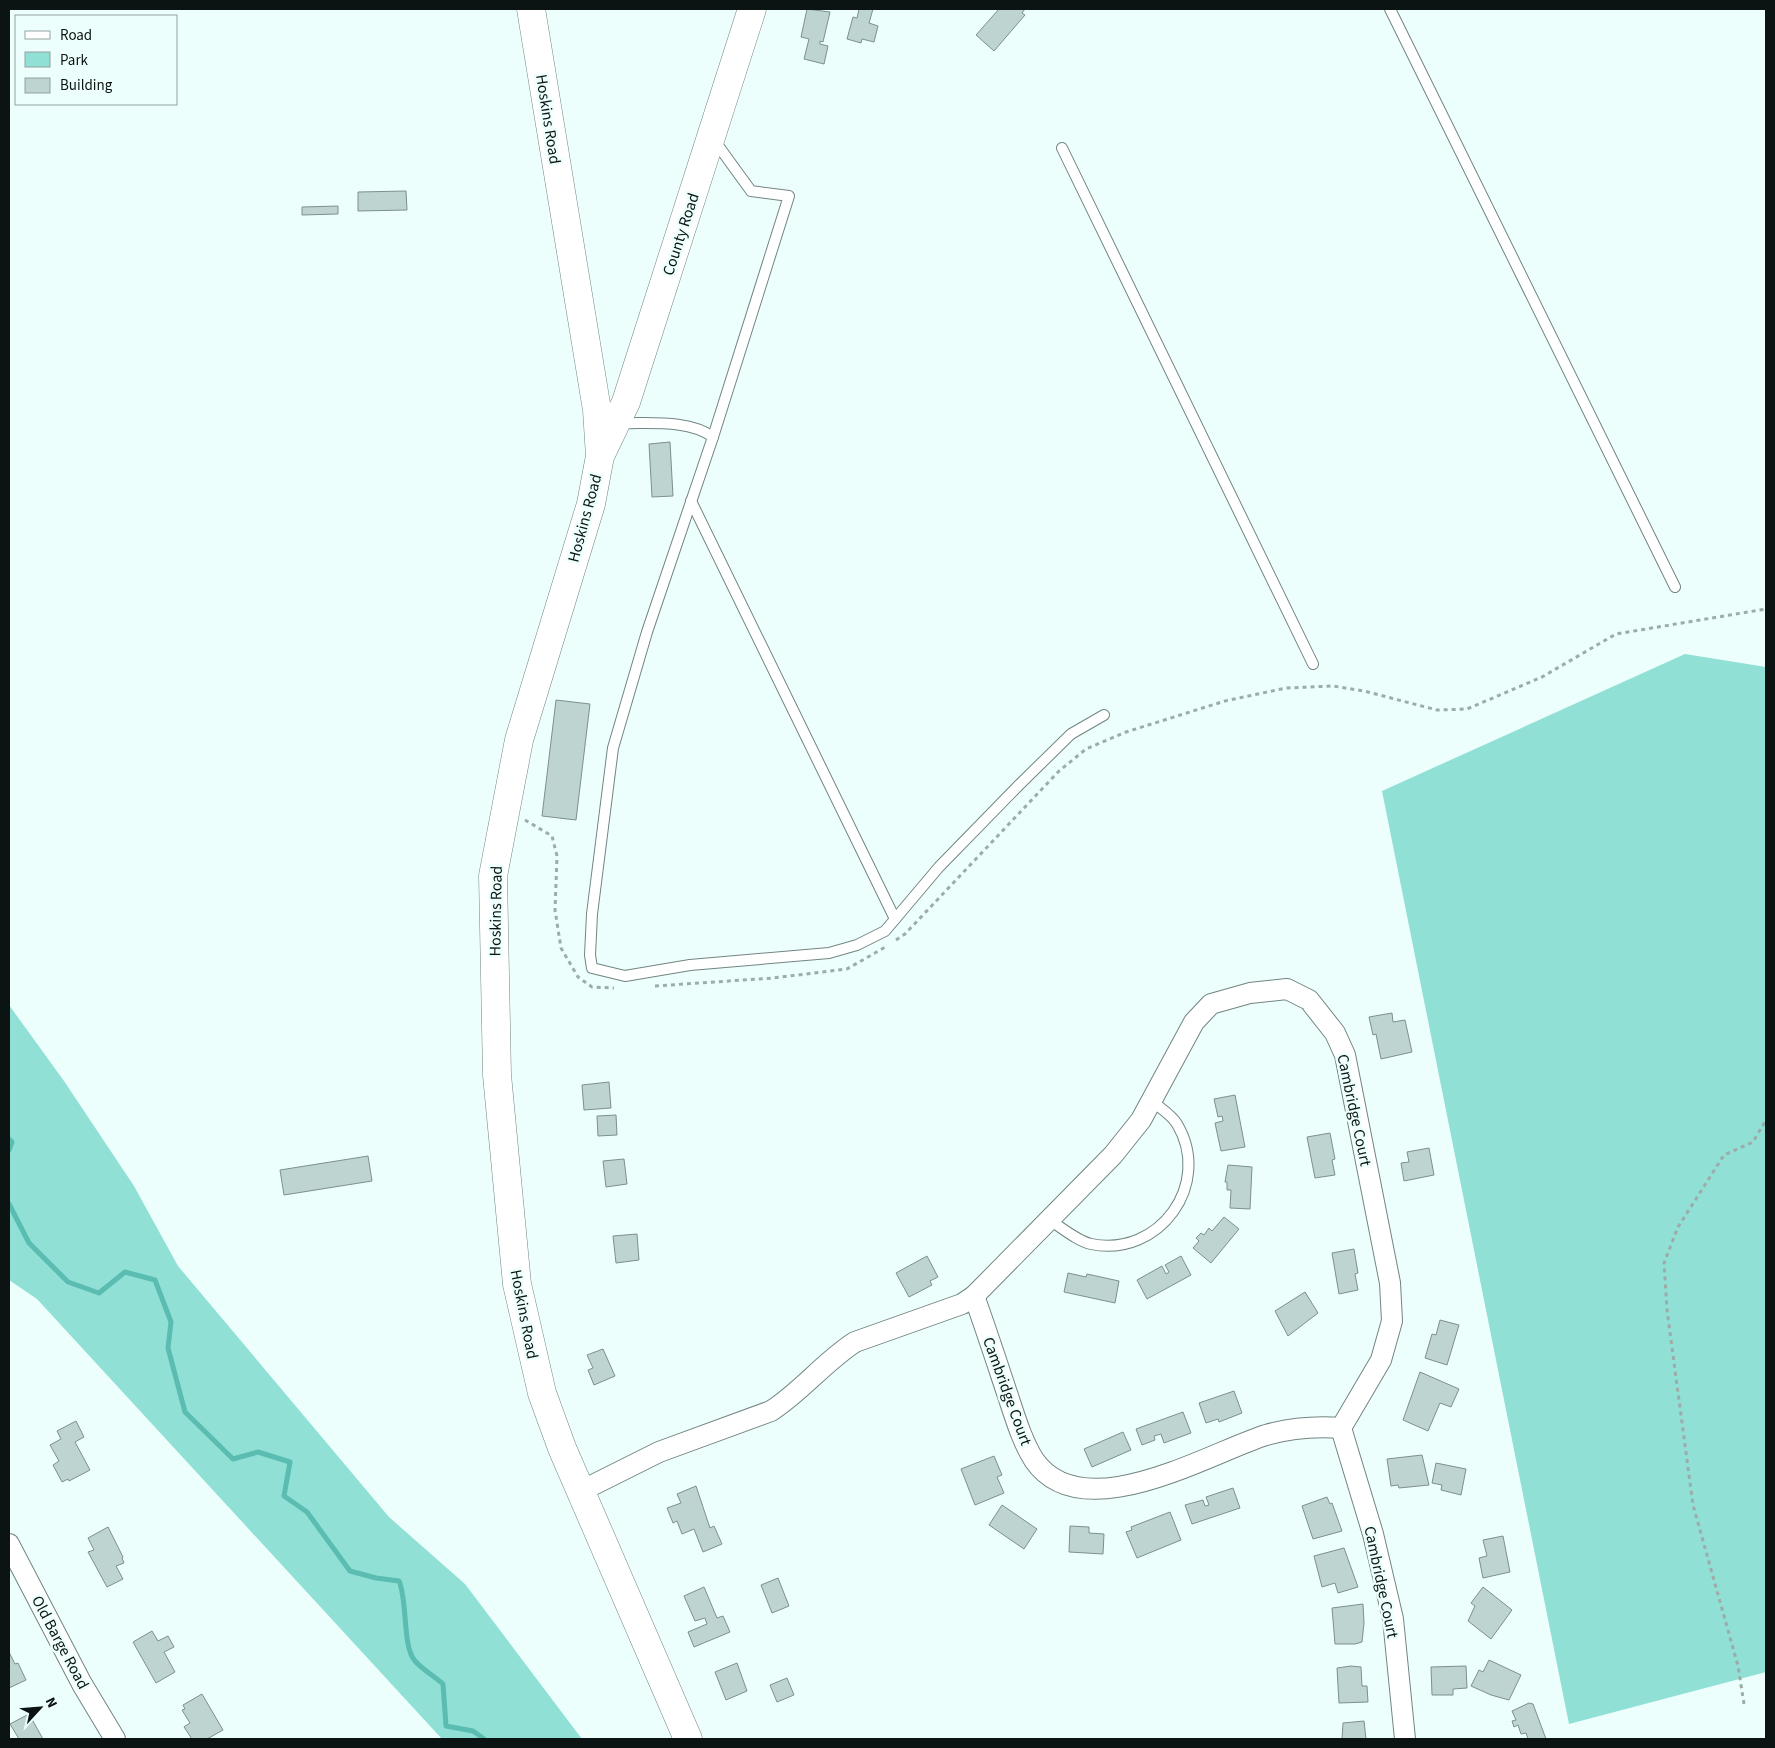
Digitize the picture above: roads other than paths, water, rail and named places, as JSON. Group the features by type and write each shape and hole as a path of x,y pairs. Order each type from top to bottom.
{"street":[{"name":"Hoskins Road","path":"531,9 598,410 600,456 591,504 519,740 493,876 497,1075 512,1241 531,1349 542,1393 562,1448 688,1739"},
{"name":"County Road","path":"600,456 626,402 752,9"},
{"name":"Cambridge Court","path":"581,1491 659,1452 771,1411 787,1400 840,1352 855,1342 962,1304 974,1296 1113,1155 1141,1120 1190,1029 1212,1004 1250,993 1287,989 1309,1000 1335,1032 1345,1055 1390,1283 1392,1321 1381,1360 1341,1428 1374,1534 1393,1619 1405,1739"},
{"name":"Cambridge Court","path":"974,1296 1020,1430 1034,1460 1052,1478 1074,1486 1105,1490 1160,1478 1266,1436 1307,1426 1341,1428"},
{"name":"Old Barge Road","path":"9,1544 82,1684 115,1739"}],"lane":[{"path":"1390,9 1675,587"},
{"path":"711,135 751,191 789,196 713,437 647,632 613,748 592,914 590,955 592,968 625,976 690,965 829,953 857,945 885,932 939,867 1064,740 1104,715"},
{"path":"1062,148 1313,664"},
{"path":"616,423 673,424 703,430 713,437"},
{"path":"691,501 895,920"},
{"path":"1048,1219 1090,1244 1114,1246 1143,1238 1166,1220 1187,1189 1188,1151 1176,1122 1152,1101"}],"waterway":[{"path":"9,1139 12,1142 9,1150"},
{"path":"9,1204 29,1243 68,1282 99,1293 125,1272 155,1280 171,1322 168,1348 185,1412 233,1459 258,1452 290,1462 284,1496 307,1512 350,1571 376,1578 399,1581 402,1590 408,1645 415,1661 443,1684 446,1726 473,1731 484,1739"}]}
